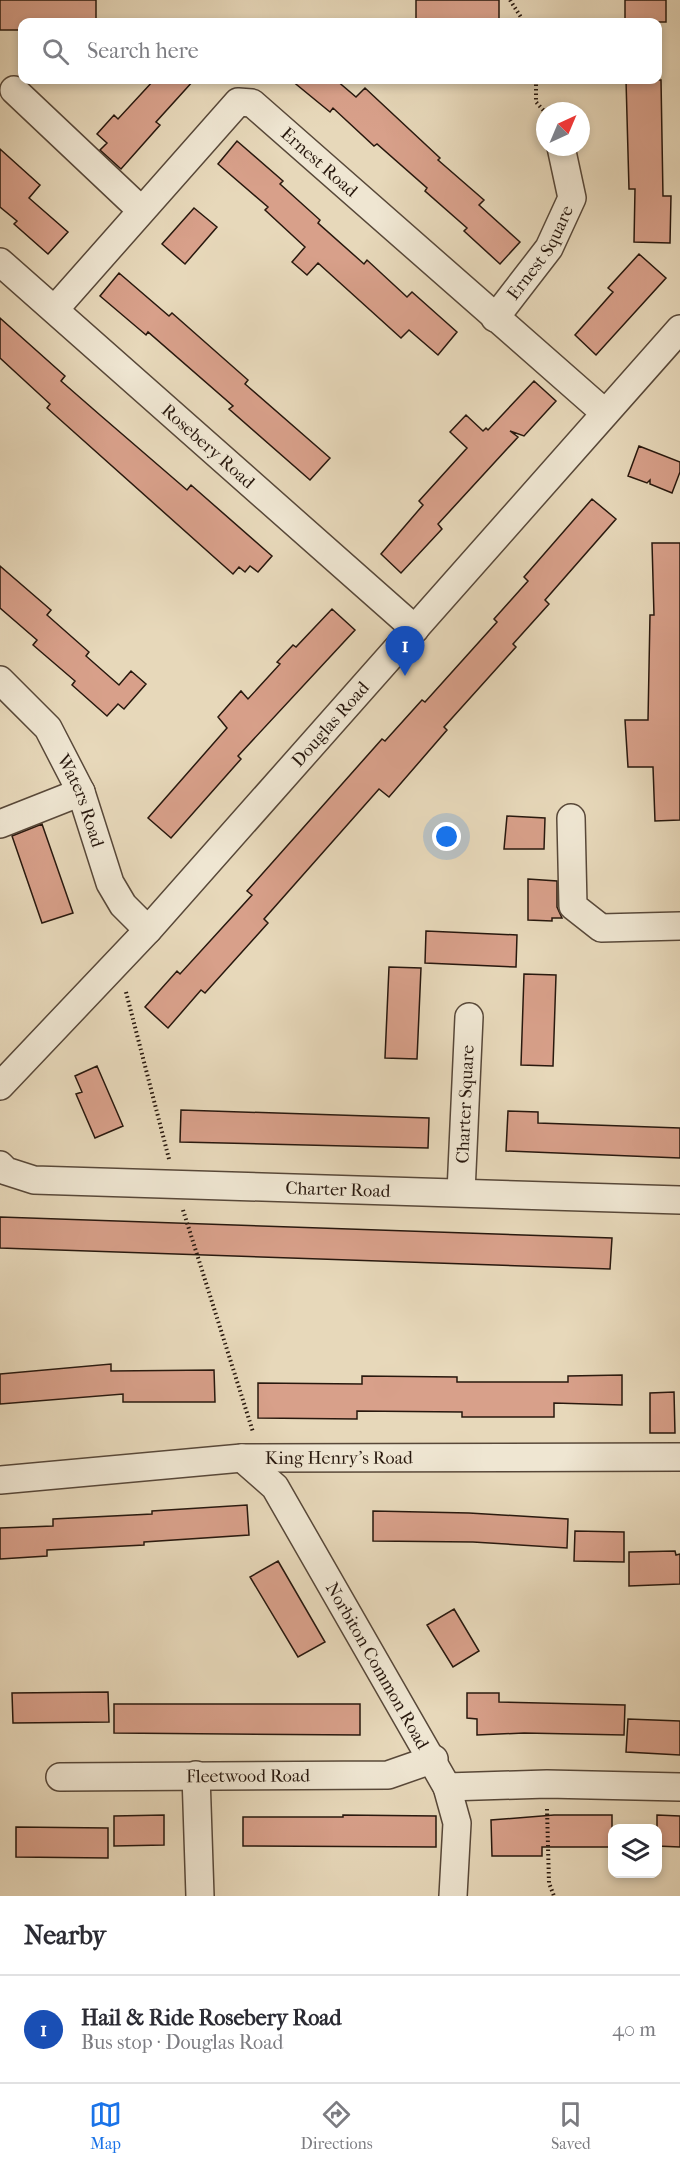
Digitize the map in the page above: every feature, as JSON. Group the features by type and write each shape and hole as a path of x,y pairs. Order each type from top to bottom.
{"street":[{"path":"14,90 141,210"},
{"name":"Ernest Road","path":"55,309 238,102 252,103 605,413"},
{"name":"Ernest Square","path":"495,318 549,248 572,198 563,156"},
{"name":"Rosebery Road","path":"0,262 415,629"},
{"name":"Douglas Road","path":"0,1086 148,930 680,329"},
{"name":"Waters Road","path":"0,680 48,728 81,792 110,883 123,905 148,930"},
{"path":"0,824 81,792"},
{"path":"571,818 573,906 601,928 680,926"},
{"name":"Charter Square","path":"461,1192 469,1017"},
{"name":"Charter Road","path":"0,1165 6,1171 34,1180 680,1200"},
{"name":"King Henry's Road","path":"0,1480 242,1458 680,1457"},
{"name":"Norbiton Common Road","path":"242,1458 275,1487 434,1759 447,1787 457,1823 453,1896"},
{"name":"Fleetwood Road","path":"60,1777 388,1775 434,1759"},
{"path":"196,1775 200,1896"},
{"path":"447,1787 547,1784 680,1787"}],"path":[{"path":"510,0 522,18"},
{"path":"536,84 537,102"},
{"path":"547,1784 549,1883 554,1896"}],"building":[{"path":"0,0 96,0 96,18 18,18 18,30 0,30"},
{"path":"416,0 499,0 499,18 416,18"},
{"path":"625,0 666,0 666,22 662,22 662,18 625,18"},
{"path":"150,84 190,84 156,122 160,125 121,169 100,150 107,143 97,134 114,115 118,119"},
{"path":"296,84 341,84 356,97 365,88 440,158 438,160 484,200 479,205 520,242 500,264 464,231 467,228 425,191 427,188 377,144 374,146 333,108 330,112"},
{"path":"626,84 661,84 663,196 671,196 670,243 634,242 635,189 629,189"},
{"path":"237,141 283,181 280,184 320,220 318,223 364,264 367,260 407,297 412,292 457,332 438,355 409,330 401,338 318,263 307,275 292,262 305,247 265,210 268,207 218,164"},
{"path":"0,149 40,185 29,198 68,232 48,254 14,224 17,221 0,207"},
{"path":"194,208 217,227 185,264 162,244"},
{"path":"639,254 666,278 596,355 575,335 613,292 608,288"},
{"path":"119,273 169,316 172,313 248,380 245,384 330,458 310,480 229,409 233,406 148,332 146,335 100,296"},
{"path":"0,318 65,376 61,381 187,490 191,485 272,556 258,572 250,566 245,572 239,567 233,574 47,408 50,404 0,358"},
{"path":"534,381 556,401 524,436 510,431 518,437 438,524 442,529 401,573 381,554 423,505 419,501 467,448 450,432 466,415 483,431 486,428 488,430"},
{"path":"639,446 680,462 680,472 672,493 650,484 650,480 647,483 628,476"},
{"path":"592,499 616,519 545,600 549,604 513,644 516,647 444,727 447,730 389,797 379,789 264,919 268,923 205,993 201,990 168,1028 145,1007 177,971 180,974 252,895 247,891 382,739 385,741 422,700 425,702 497,622 494,619 528,581 524,577"},
{"path":"652,543 680,543 680,820 655,821 653,767 628,767 625,720 648,720 650,615 654,615"},
{"path":"0,566 51,610 47,615 89,652 86,656 119,685 131,671 146,684 124,709 118,704 107,716 72,685 75,681 33,645 37,640 0,608"},
{"path":"332,609 355,630 238,756 241,759 171,838 148,818 227,728 218,717 241,691 248,699 280,664 277,662 293,645 296,647"},
{"path":"507,816 545,818 544,849 504,849"},
{"path":"42,824 73,913 42,923 12,836"},
{"path":"528,879 557,881 557,907 562,918 552,918 552,921 528,920"},
{"path":"426,931 517,935 516,967 425,963"},
{"path":"389,967 421,968 417,1059 385,1058"},
{"path":"524,974 556,975 553,1066 521,1065"},
{"path":"97,1066 123,1126 95,1138 76,1094 82,1092 75,1076"},
{"path":"181,1110 429,1118 428,1148 180,1142"},
{"path":"508,1111 538,1112 538,1123 680,1128 680,1158 506,1151"},
{"path":"0,1217 612,1238 610,1269 0,1248"},
{"path":"111,1364 111,1371 214,1370 215,1402 123,1402 123,1394 0,1404 0,1374"},
{"path":"622,1375 622,1405 554,1403 554,1417 462,1417 462,1412 357,1411 357,1419 258,1418 258,1383 362,1384 362,1376 457,1377 457,1382 568,1382 568,1376"},
{"path":"674,1392 675,1433 650,1433 650,1393"},
{"path":"247,1505 249,1535 144,1542 144,1545 47,1550 47,1556 0,1559 0,1528 53,1526 53,1519 152,1514 152,1511"},
{"path":"373,1511 469,1513 568,1519 567,1548 473,1542 373,1541"},
{"path":"575,1531 624,1532 624,1562 574,1561"},
{"path":"675,1551 676,1555 680,1554 680,1584 629,1586 629,1552"},
{"path":"278,1561 325,1642 298,1657 250,1577"},
{"path":"454,1609 479,1651 453,1667 427,1625"},
{"path":"108,1692 109,1722 13,1723 12,1693"},
{"path":"467,1693 499,1693 499,1702 625,1705 624,1735 524,1733 477,1735 477,1719 467,1718"},
{"path":"114,1704 360,1704 360,1735 114,1733"},
{"path":"628,1719 680,1721 680,1755 626,1752"},
{"path":"164,1815 164,1845 114,1846 114,1816"},
{"path":"343,1815 436,1816 436,1847 243,1846 243,1817 343,1817"},
{"path":"554,1815 612,1815 612,1824 608,1824 608,1847 542,1847 542,1856 492,1856 491,1820"},
{"path":"657,1815 680,1816 680,1847 662,1846 662,1824 657,1824"},
{"path":"16,1827 108,1828 108,1858 16,1857"}],"place":[{"name":"Hail & Ride Rosebery Road","path":"405,676"}]}
